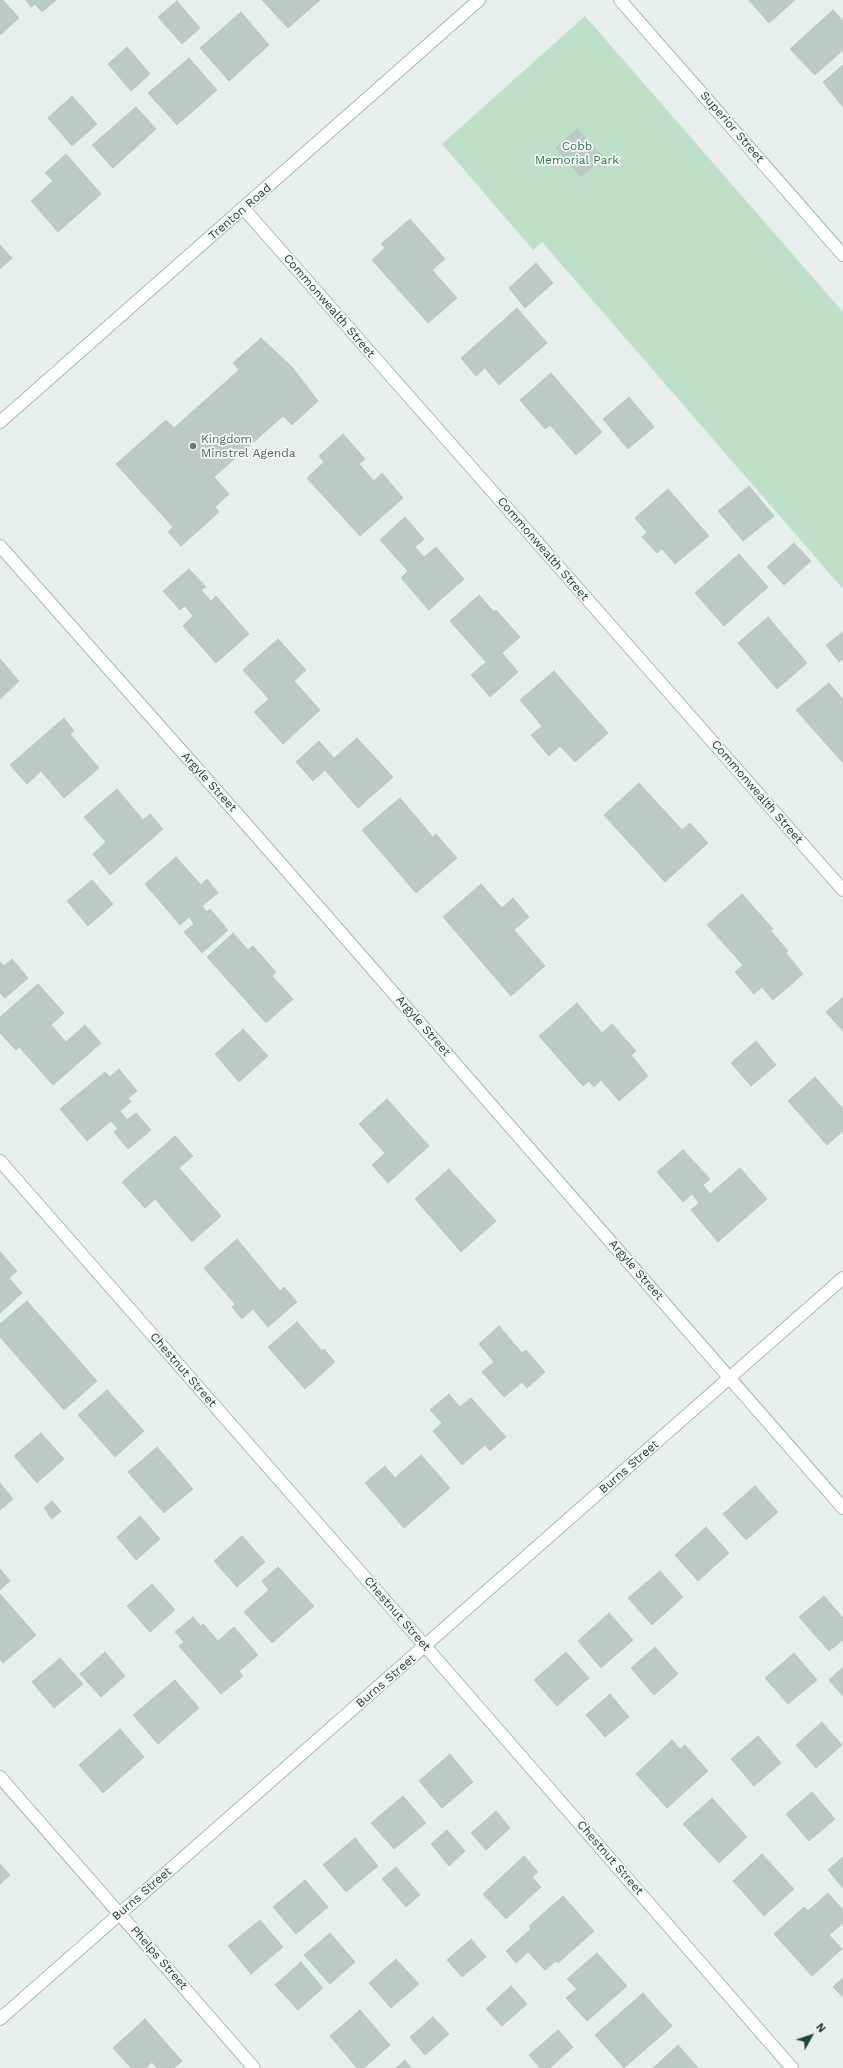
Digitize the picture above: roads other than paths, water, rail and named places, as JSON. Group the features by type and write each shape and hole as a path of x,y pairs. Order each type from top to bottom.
{"street":[{"name":"Trenton Road","path":"0,422 244,209 479,0"},
{"name":"Superior Street","path":"620,0 843,255"},
{"name":"Commonwealth Street","path":"244,209 843,890"},
{"name":"Argyle Street","path":"0,546 251,830 843,1508"},
{"name":"Chestnut Street","path":"0,1161 426,1646 792,2068"},
{"name":"Burns Street","path":"0,2019 843,1278"},
{"name":"Phelps Street","path":"0,1777 254,2068"}],"place":[{"name":"Kingdom Minstrel Agenda","path":"193,446"}],"park label":[{"name":"Cobb Memorial Park","path":"577,153"}]}
